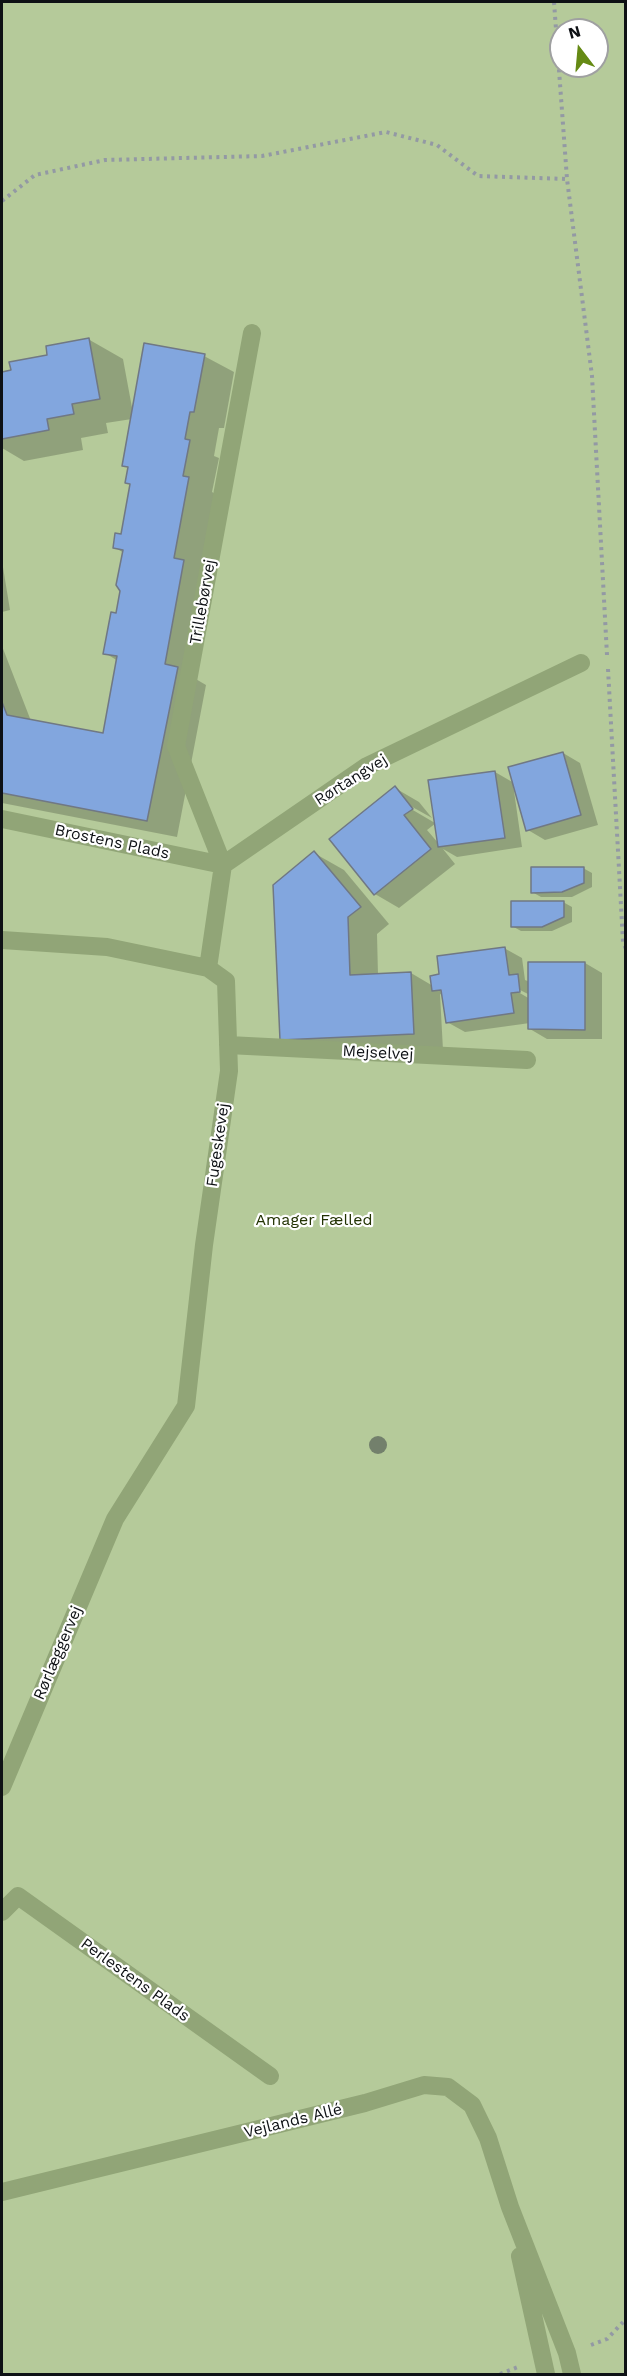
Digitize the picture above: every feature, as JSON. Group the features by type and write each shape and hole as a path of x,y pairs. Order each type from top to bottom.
{"street":[{"name":"Trillebørvej","path":"223,865 176,746 252,333"},
{"name":"Rørtangvej","path":"223,865 367,766 581,663"},
{"name":"Brostens Plads","path":"2,819 223,865"},
{"path":"2,940 107,947 208,968 223,865"},
{"name":"Fugeskevej","path":"115,1519 186,1406 204,1245 229,1071 226,981 208,968"},
{"name":"Mejselvej","path":"228,1045 527,1060"},
{"name":"Rørlæggervej","path":"2,1787 115,1519"},
{"name":"Perlestens Plads","path":"2,1912 18,1896 270,2076"},
{"name":"Vejlands Allé","path":"2,2192 365,2103 424,2085 448,2087 472,2105 488,2138 510,2207 567,2353 572,2374"},
{"name":"Vejlands Allé","path":"510,2207 546,2374"}],"path":[{"path":"554,2 567,179 592,376 626,949"},
{"path":"2,201 35,175 105,160 262,156 386,132 437,145 478,176 567,179"},
{"path":"582,2348 607,2339 626,2319"},
{"path":"500,2374 524,2365"}],"green space":[{"name":"Amager Fælled","path":"2,2 625,2 625,2374 2,2374"}],"building":[{"path":"89,338 100,399 72,404 74,414 47,419 49,430 2,439 2,372 11,370 9,362 47,355 46,346"},
{"path":"144,343 205,354 194,412 190,412 185,439 190,440 183,476 189,477 174,558 184,560 165,664 178,667 147,821 2,793 2,702 7,715 103,733 117,656 103,654 111,612 116,613 120,591 116,585 123,550 113,548 115,533 121,534 130,484 125,483 128,467 122,466"},
{"path":"563,752 581,815 526,831 508,767"},
{"path":"495,771 505,838 438,847 428,780"},
{"path":"395,786 413,809 404,815 431,849 374,895 329,839"},
{"path":"314,851 361,907 348,917 350,975 411,972 414,1034 280,1040 273,885"},
{"path":"531,867 584,867 584,883 562,892 531,893"},
{"path":"511,901 564,901 564,917 542,927 511,927"},
{"path":"505,947 509,975 518,974 520,992 511,993 514,1013 446,1023 441,990 432,991 430,976 439,974 437,956"},
{"path":"528,962 585,962 585,1030 528,1029"}]}
